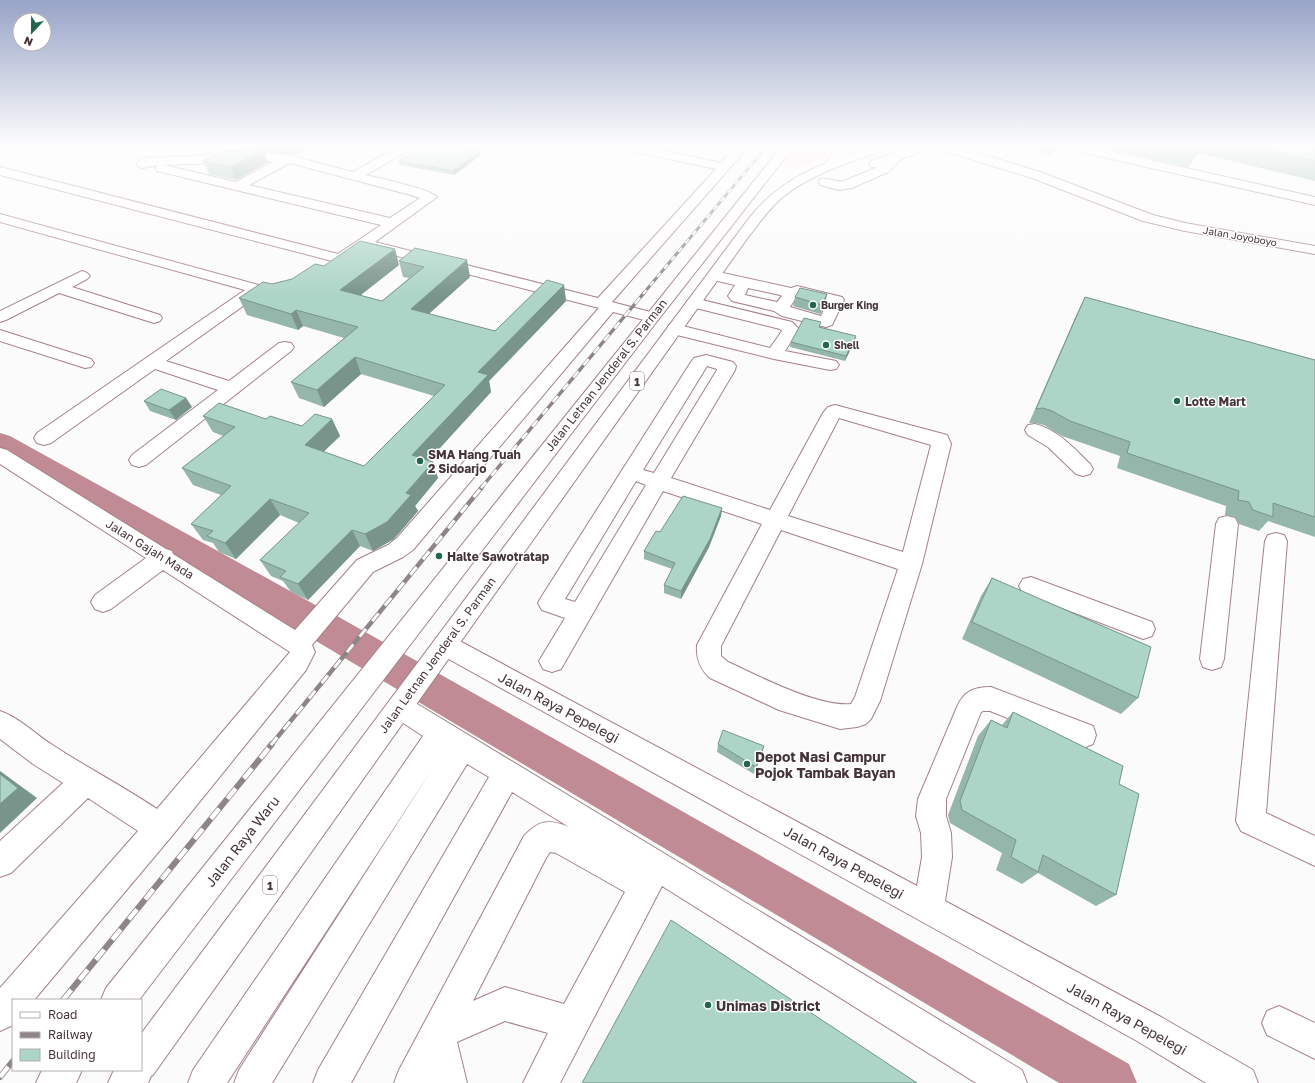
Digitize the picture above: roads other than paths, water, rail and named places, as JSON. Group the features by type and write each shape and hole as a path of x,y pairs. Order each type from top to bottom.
{"main road":[{"path":"96,196 340,259"},
{"path":"273,196 392,223"},
{"path":"322,271 430,197 425,196"},
{"path":"13,999 161,827 298,662 303,652 298,644 365,566 390,555 405,544 700,196"},
{"name":"Jalan Letnan Jenderal S. Parman","path":"366,682 747,196"},
{"name":"Jalan Letnan Jenderal S. Parman","path":"142,1062 741,237 778,196"},
{"name":"Jalan Joyoboyo","path":"1088,196 1148,218 1315,250"},
{"path":"1291,196 1315,201"},
{"path":"0,218 257,289 279,294 292,291 298,287"},
{"path":"364,243 652,317"},
{"path":"0,317 82,276"},
{"path":"714,276 744,282 788,292 795,291 836,300 826,322 788,313 780,308 738,298 736,296 744,282"},
{"path":"58,288 154,318"},
{"path":"44,438 257,289"},
{"path":"780,308 790,295 788,292"},
{"path":"0,301 17,308"},
{"path":"694,303 786,325 790,328 790,331 774,354"},
{"path":"675,329 774,354 830,365"},
{"path":"0,335 85,363"},
{"path":"140,460 285,347"},
{"path":"552,661 580,614 658,481 726,370 726,366 706,360 700,362 550,604 580,614"},
{"path":"151,362 232,388"},
{"path":"835,411 940,440 941,444 911,564 867,701 862,710 856,715 840,717 788,702 719,670 711,663 708,655 709,645 776,519 832,413 835,411"},
{"path":"1034,430 1055,442 1083,469"},
{"name":"Jalan Gajah Mada","path":"0,455 298,644"},
{"path":"631,473 911,564"},
{"path":"1212,659 1227,524"},
{"path":"1276,541 1251,821 1315,851"},
{"path":"103,602 164,558"},
{"path":"1031,586 1143,629"},
{"name":"Jalan Raya Pepelegi","path":"445,645 1149,1029 1240,1083"},
{"name":"Jalan Raya Waru","path":"119,999 366,682"},
{"path":"928,908 937,857 936,833 932,816 932,800 970,706 974,701 982,699 991,700 1082,735"},
{"path":"400,707 507,773 650,876 1009,1083"},
{"path":"0,723 43,755 124,804 147,820 161,827"},
{"path":"206,1083 452,739"},
{"path":"252,1083 452,739"},
{"path":"331,1083 507,773"},
{"path":"0,862 85,781"},
{"path":"412,1083 535,847 544,837 559,838 650,876"},
{"path":"541,1083 650,876"},
{"path":"0,1014 12,1000"},
{"path":"438,1033 504,1004 572,1023"},
{"path":"1278,1023 1315,1042 1315,1028"},
{"path":"438,1033 449,1083"},
{"path":"54,1083 63,1071"},
{"path":"126,1083 135,1071"}],"waterway":[{"path":"0,443 306,618"},
{"path":"324,627 1110,1083"}],"railway":[{"path":"643,294 726,196"},
{"path":"481,488 644,293"},
{"path":"271,745 482,487"},
{"path":"64,999 272,744"},
{"path":"0,1077 12,1062"}],"place":[{"name":"Burger King","path":"813,305"},
{"name":"Shell","path":"826,345"},
{"name":"Lotte Mart","path":"1177,401"},
{"name":"SMA Hang Tuah 2 Sidoarjo","path":"420,461"},
{"name":"Halte Sawotratap","path":"439,556"},
{"name":"Depot Nasi Campur Pojok Tambak Bayan","path":"747,764"},
{"name":"Unimas District","path":"708,1005"}]}
